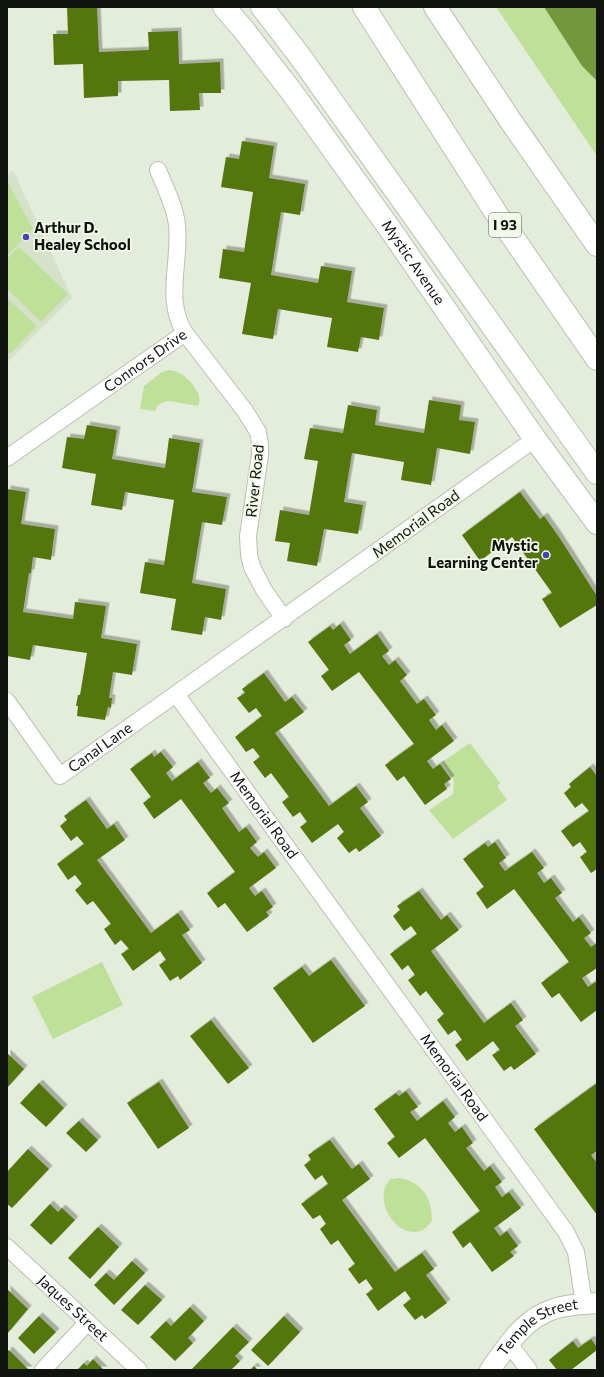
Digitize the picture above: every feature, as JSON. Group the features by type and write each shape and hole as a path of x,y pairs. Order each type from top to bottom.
{"main road":[{"name":"Mystic Avenue","path":"224,7 291,91 390,229 535,439 597,523"},
{"name":"Mystic Avenue","path":"262,7 304,62 597,473"},
{"name":"I 93","path":"364,7 496,213 597,359"},
{"path":"435,7 510,120 597,245"}],"street":[{"name":"Connors Drive","path":"7,458 184,333 177,319 175,306 177,225 174,209 158,170"},
{"name":"River Road","path":"184,333 245,411 258,432 260,455 248,536 249,555 252,567 264,590 284,618"},
{"name":"Memorial Road","path":"535,439 176,694 566,1232 576,1252 590,1304"},
{"name":"Canal Lane","path":"7,701 60,776 176,694"},
{"name":"Jaques Street","path":"7,1247 139,1370"},
{"name":"Temple Street","path":"490,1370 508,1343 522,1328 543,1313 561,1307 590,1304"},
{"path":"43,1370 88,1322"},
{"path":"508,1343 529,1370"}],"shaded area":[{"path":"496,7 544,7 582,66 597,81 597,156"},
{"path":"544,7 597,7 597,81 582,66"},
{"name":"Arthur D. Healey School","path":"13,170 72,298 7,363 7,177"},
{"path":"7,181 33,229 7,256"},
{"path":"19,247 68,294 41,322 7,289 7,259"},
{"path":"7,298 37,326 10,354 7,352"},
{"path":"169,370 183,375 195,387 199,396 198,406 169,401 158,405 155,411 140,409 144,386 162,372"},
{"path":"470,743 500,783 497,786 507,800 453,839 429,810 453,794 454,780 442,762"},
{"path":"102,962 123,1005 53,1039 32,997"},
{"path":"400,1178 415,1184 425,1193 428,1199 432,1213 432,1221 423,1230 414,1232 406,1230 392,1220 388,1212 385,1204 385,1187 390,1179"}],"building":[{"path":"67,7 97,7 99,52 149,50 148,32 178,31 179,64 220,62 221,93 199,93 200,110 170,111 169,80 118,81 118,96 84,98 83,64 54,65 53,34 68,34"},
{"path":"242,141 274,146 269,178 305,184 300,215 281,212 271,275 318,283 321,266 352,271 347,302 384,308 379,340 361,337 358,352 327,347 332,318 278,309 273,339 242,334 251,283 219,278 223,249 244,252 253,192 221,187 226,157 239,159"},
{"path":"429,400 461,405 459,420 475,422 470,454 437,448 431,485 401,480 404,462 352,453 344,502 363,505 358,534 324,529 317,566 287,561 290,543 275,541 280,510 309,515 318,461 304,459 310,428 343,433 348,405 377,410 375,425 424,433"},
{"path":"87,425 117,430 112,459 165,468 169,438 200,443 192,492 227,497 222,525 202,522 192,583 226,589 221,620 205,617 202,635 171,630 176,599 140,593 145,562 164,565 174,500 125,492 122,510 91,505 96,474 62,468 67,437 84,439"},
{"path":"7,489 26,492 21,524 55,529 51,560 33,557 23,612 73,619 75,602 106,606 101,638 137,644 132,675 113,672 109,698 112,698 111,708 108,707 105,720 77,716 78,706 76,706 78,695 80,695 87,653 33,645 30,660 7,656"},
{"path":"520,492 540,519 544,516 597,596 597,605 560,628 542,599 552,593 512,537 480,561 462,535"},
{"path":"340,624 351,640 344,645 350,654 377,634 389,651 382,656 389,665 395,660 407,675 400,681 417,704 424,699 436,715 429,720 436,730 442,725 454,741 427,761 433,769 440,764 451,779 444,784 447,789 425,805 404,776 397,781 385,765 414,744 359,672 332,691 321,676 329,670 308,642 330,626 333,630"},
{"path":"264,673 285,702 292,697 304,712 275,733 329,806 356,786 368,802 360,808 381,836 359,852 356,848 349,853 337,838 344,832 338,824 312,843 300,827 307,822 300,812 293,817 282,802 289,797 271,773 265,778 253,762 260,757 253,748 246,752 235,737 262,716 256,708 249,713 237,698 245,693 242,689"},
{"path":"161,752 173,767 166,773 172,781 198,762 210,778 203,783 211,793 217,788 229,803 222,808 239,832 246,827 257,842 250,848 258,857 264,852 276,868 249,888 255,896 262,891 273,907 266,912 269,916 247,932 225,903 218,908 207,893 235,872 181,799 154,819 143,803 151,797 130,769 152,753 154,757"},
{"path":"590,767 597,776 597,869 591,873 580,857 587,852 580,842 573,847 561,831 589,811 582,803 575,808 564,793 571,787 569,784"},
{"path":"86,800 107,829 114,824 125,840 97,860 151,933 178,913 190,930 182,935 202,963 180,980 178,976 170,981 159,965 166,960 160,951 133,971 121,954 129,949 121,940 115,945 104,929 111,924 93,901 87,905 75,890 82,884 75,875 68,880 57,864 84,844 77,836 71,841 60,826 67,820 64,816"},
{"path":"495,842 506,858 499,863 505,871 532,852 544,868 537,873 544,883 551,878 562,893 555,898 573,922 579,917 591,933 584,938 591,947 597,943 597,968 582,978 588,987 595,982 597,984 597,1010 581,1022 559,993 552,998 541,983 569,962 514,889 487,909 476,893 484,887 463,859 485,843 488,847"},
{"path":"419,891 441,920 447,915 459,930 431,951 484,1023 511,1003 523,1020 515,1026 536,1054 514,1070 511,1066 504,1071 492,1055 500,1050 493,1041 467,1061 455,1045 462,1040 455,1030 448,1035 437,1020 444,1014 426,991 420,996 408,980 415,975 408,965 402,970 390,954 417,934 411,926 404,931 393,916 400,910 397,906"},
{"path":"331,960 365,1006 313,1043 273,988 302,967 309,976"},
{"path":"211,1020 249,1068 228,1084 190,1036"},
{"path":"7,1053 24,1069 7,1088"},
{"path":"159,1082 189,1128 158,1149 127,1103"},
{"path":"39,1083 64,1108 46,1127 20,1103"},
{"path":"597,1083 597,1151 591,1155 597,1163 597,1215 534,1129"},
{"path":"406,1091 418,1107 410,1112 417,1121 443,1101 455,1117 448,1123 455,1132 462,1127 473,1143 466,1148 484,1171 490,1166 502,1182 495,1187 502,1197 509,1192 521,1208 494,1228 500,1236 507,1231 518,1246 510,1252 514,1256 492,1272 470,1242 463,1248 452,1232 480,1211 425,1138 399,1158 387,1143 395,1137 374,1109 396,1093 399,1096"},
{"path":"79,1121 98,1140 86,1152 66,1133"},
{"path":"330,1140 352,1169 359,1164 370,1179 342,1200 395,1272 422,1253 434,1269 426,1275 447,1303 425,1319 422,1315 415,1320 403,1305 411,1299 405,1291 378,1311 366,1294 373,1289 366,1279 359,1284 348,1269 355,1264 338,1240 331,1245 320,1229 326,1224 320,1215 313,1219 301,1204 328,1184 322,1175 315,1180 304,1165 311,1160 308,1155"},
{"path":"28,1149 49,1169 12,1208 7,1204 7,1172"},
{"path":"50,1204 58,1212 62,1208 75,1220 51,1245 30,1225"},
{"path":"98,1227 119,1247 90,1279 68,1258"},
{"path":"132,1261 145,1273 114,1305 94,1285 106,1273 114,1280"},
{"path":"145,1285 162,1300 138,1325 121,1310"},
{"path":"7,1289 28,1309 7,1334"},
{"path":"190,1307 204,1321 188,1338 193,1343 175,1361 150,1337 166,1321 171,1326"},
{"path":"39,1316 56,1332 34,1354 18,1338"},
{"path":"284,1316 300,1332 268,1366 251,1350"},
{"path":"233,1327 249,1342 235,1356 240,1361 231,1370 191,1370"},
{"path":"591,1339 597,1347 597,1350 571,1370 557,1370 549,1360 573,1341 578,1348"},
{"path":"9,1350 29,1370 7,1370 7,1352"},
{"path":"93,1359 104,1370 77,1370 84,1363 87,1366"},
{"path":"254,1366 258,1370 250,1370"}],"place":[{"name":"Arthur D. Healey School","path":"26,237"},
{"name":"Mystic Learning Center","path":"546,555"}]}
